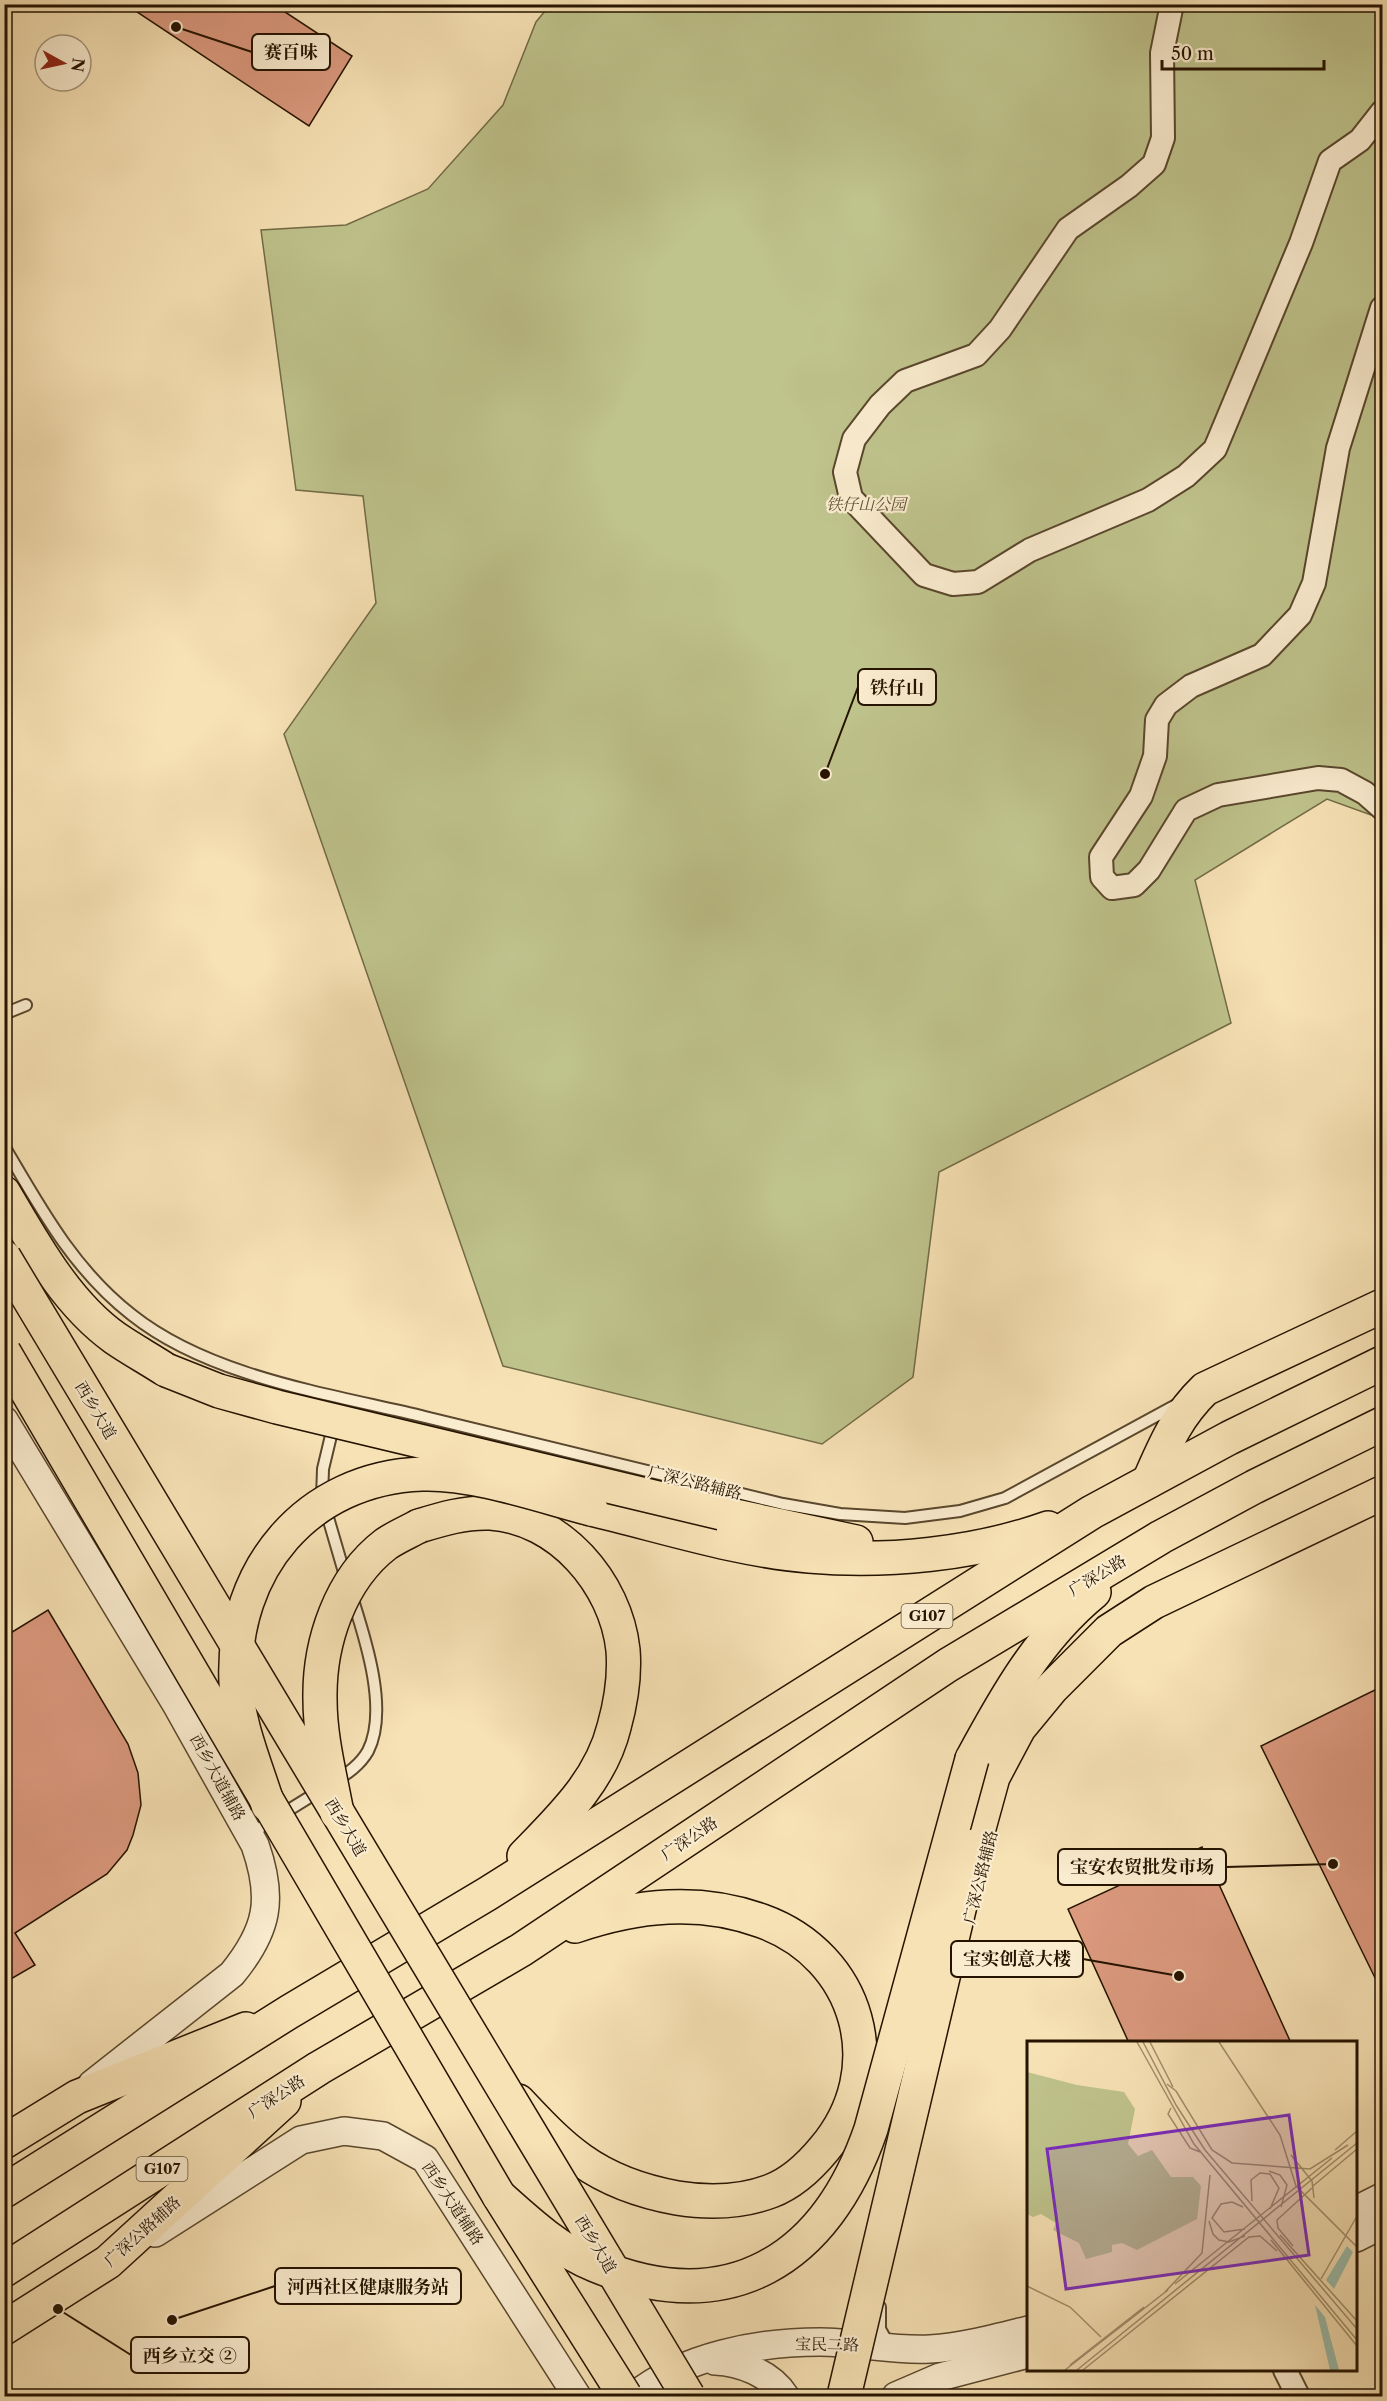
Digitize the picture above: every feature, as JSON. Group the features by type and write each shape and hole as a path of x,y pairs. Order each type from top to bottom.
{"main road":[{"path":"4,1193 35,1245 74,1299 114,1337 166,1370 219,1391 277,1407 721,1513 914,1555"},
{"name":"西乡大道","path":"4,1257 688,2397"},
{"path":"1149,1481 1168,1437 1184,1410 1205,1389 1383,1306"},
{"path":"4,1352 499,2196 626,2397"},
{"name":"G107","path":"4,2191 290,2012 487,1894 1092,1512 1229,1438 1383,1363"},
{"name":"广深公路","path":"4,2270 319,2068 521,1950 948,1665 1161,1537 1254,1487 1383,1424"},
{"path":"268,1805 248,1742 236,1684 236,1640 248,1595 270,1553 299,1519 337,1495 380,1480 423,1474 466,1478 757,1548 809,1556 914,1555 974,1547 1024,1535 1092,1512"},
{"path":"844,2397 974,1846 993,1777 1019,1728 1052,1688 1109,1631 1154,1602 1383,1493"},
{"path":"337,1813 323,1744 320,1698 326,1648 338,1606 357,1572 387,1544 418,1526 456,1515 491,1513 525,1520 552,1535 579,1556 600,1582 616,1616 623,1649 622,1686 614,1728 601,1762 577,1801 487,1894"},
{"path":"499,2196 553,2241 593,2265 634,2279 669,2284 711,2283 752,2275 788,2256 815,2232 850,2182 872,2129 972,1759 1011,1688 1043,1644 1085,1600 1161,1537"},
{"path":"499,2081 556,2140 583,2161 618,2180 656,2194 695,2201 735,2200 773,2191 808,2168 840,2131 857,2083 860,2034 850,2001 831,1967 806,1943 774,1925 744,1914 676,1905 635,1909 571,1928 521,1950"},
{"path":"4,2142 77,2097 290,2012"},
{"name":"广深公路辅路","path":"4,2328 108,2262 319,2068"}],"street":[{"path":"1172,4 1162,53 1163,138 1154,164 1130,186 1068,229 1000,329 976,355 905,381 880,405 854,439 845,472 851,498 924,575 953,584 978,582 1030,550 1148,500 1186,476 1215,449 1301,243 1330,162 1360,140 1383,112"},
{"path":"1383,308 1338,448 1314,583 1300,615 1262,655 1191,686 1167,705 1157,720 1155,756 1141,796 1101,857 1102,877 1112,888 1134,885 1149,870 1186,810 1218,795 1318,778 1341,780 1365,793 1383,808"},
{"name":"西乡大道辅路","path":"4,1420 177,1704 250,1834 263,1867 266,1890 266,1911 261,1931 250,1952 232,1974 77,2097"},
{"name":"西乡大道辅路","path":"108,2262 301,2139 344,2132 383,2136 425,2159 577,2397"},
{"path":"1357,2210 1383,2197"},
{"path":"1357,2238 1383,2225"},
{"name":"宝民二路","path":"634,2397 682,2367 699,2361 778,2345 820,2342 929,2349 984,2341 1027,2330"},
{"path":"896,2397 940,2378 1027,2355"},
{"path":"699,2361 718,2361 755,2370 770,2380 785,2397"},
{"path":"1285,2371 1298,2397"}],"lane":[{"path":"4,1014 26,1005"},
{"path":"4,1146 62,1243 105,1293 133,1317 163,1337 209,1358 256,1375 342,1396 323,1469 322,1497 368,1651 375,1704 374,1727 369,1749 349,1773 250,1834"},
{"name":"广深公路辅路","path":"342,1396 783,1504 840,1514 904,1518 960,1511 1005,1498 1205,1389"},
{"path":"1173,1606 1295,1534"},
{"path":"1132,1630 1152,1617"},
{"path":"1066,1691 1099,1658"},
{"path":"881,2298 880,2329 885,2340 892,2347"}],"green space":[{"name":"铁仔山公园","path":"550,5 1382,5 1382,819 1327,799 1195,880 1231,1023 939,1172 913,1377 822,1444 503,1366 284,734 376,603 363,496 296,490 261,230 346,225 428,189 503,105 536,22"}],"building":[{"path":"125,4 273,4 352,56 309,126"},
{"path":"48,1610 128,1744 138,1773 141,1805 127,1850 107,1874 15,1933 35,1965 4,1983 4,1637"},
{"path":"1383,1686 1383,1994 1261,1746"},
{"path":"1202,1847 1290,2041 1128,2041 1068,1909"}],"place":[{"name":"赛百味","path":"176,27"},
{"name":"铁仔山","path":"825,774"},
{"name":"宝安农贸批发市场","path":"1333,1864"},
{"name":"宝实创意大楼","path":"1179,1976"},
{"name":"西乡立交 ②","path":"58,2309"},
{"name":"河西社区健康服务站","path":"172,2320"}]}
